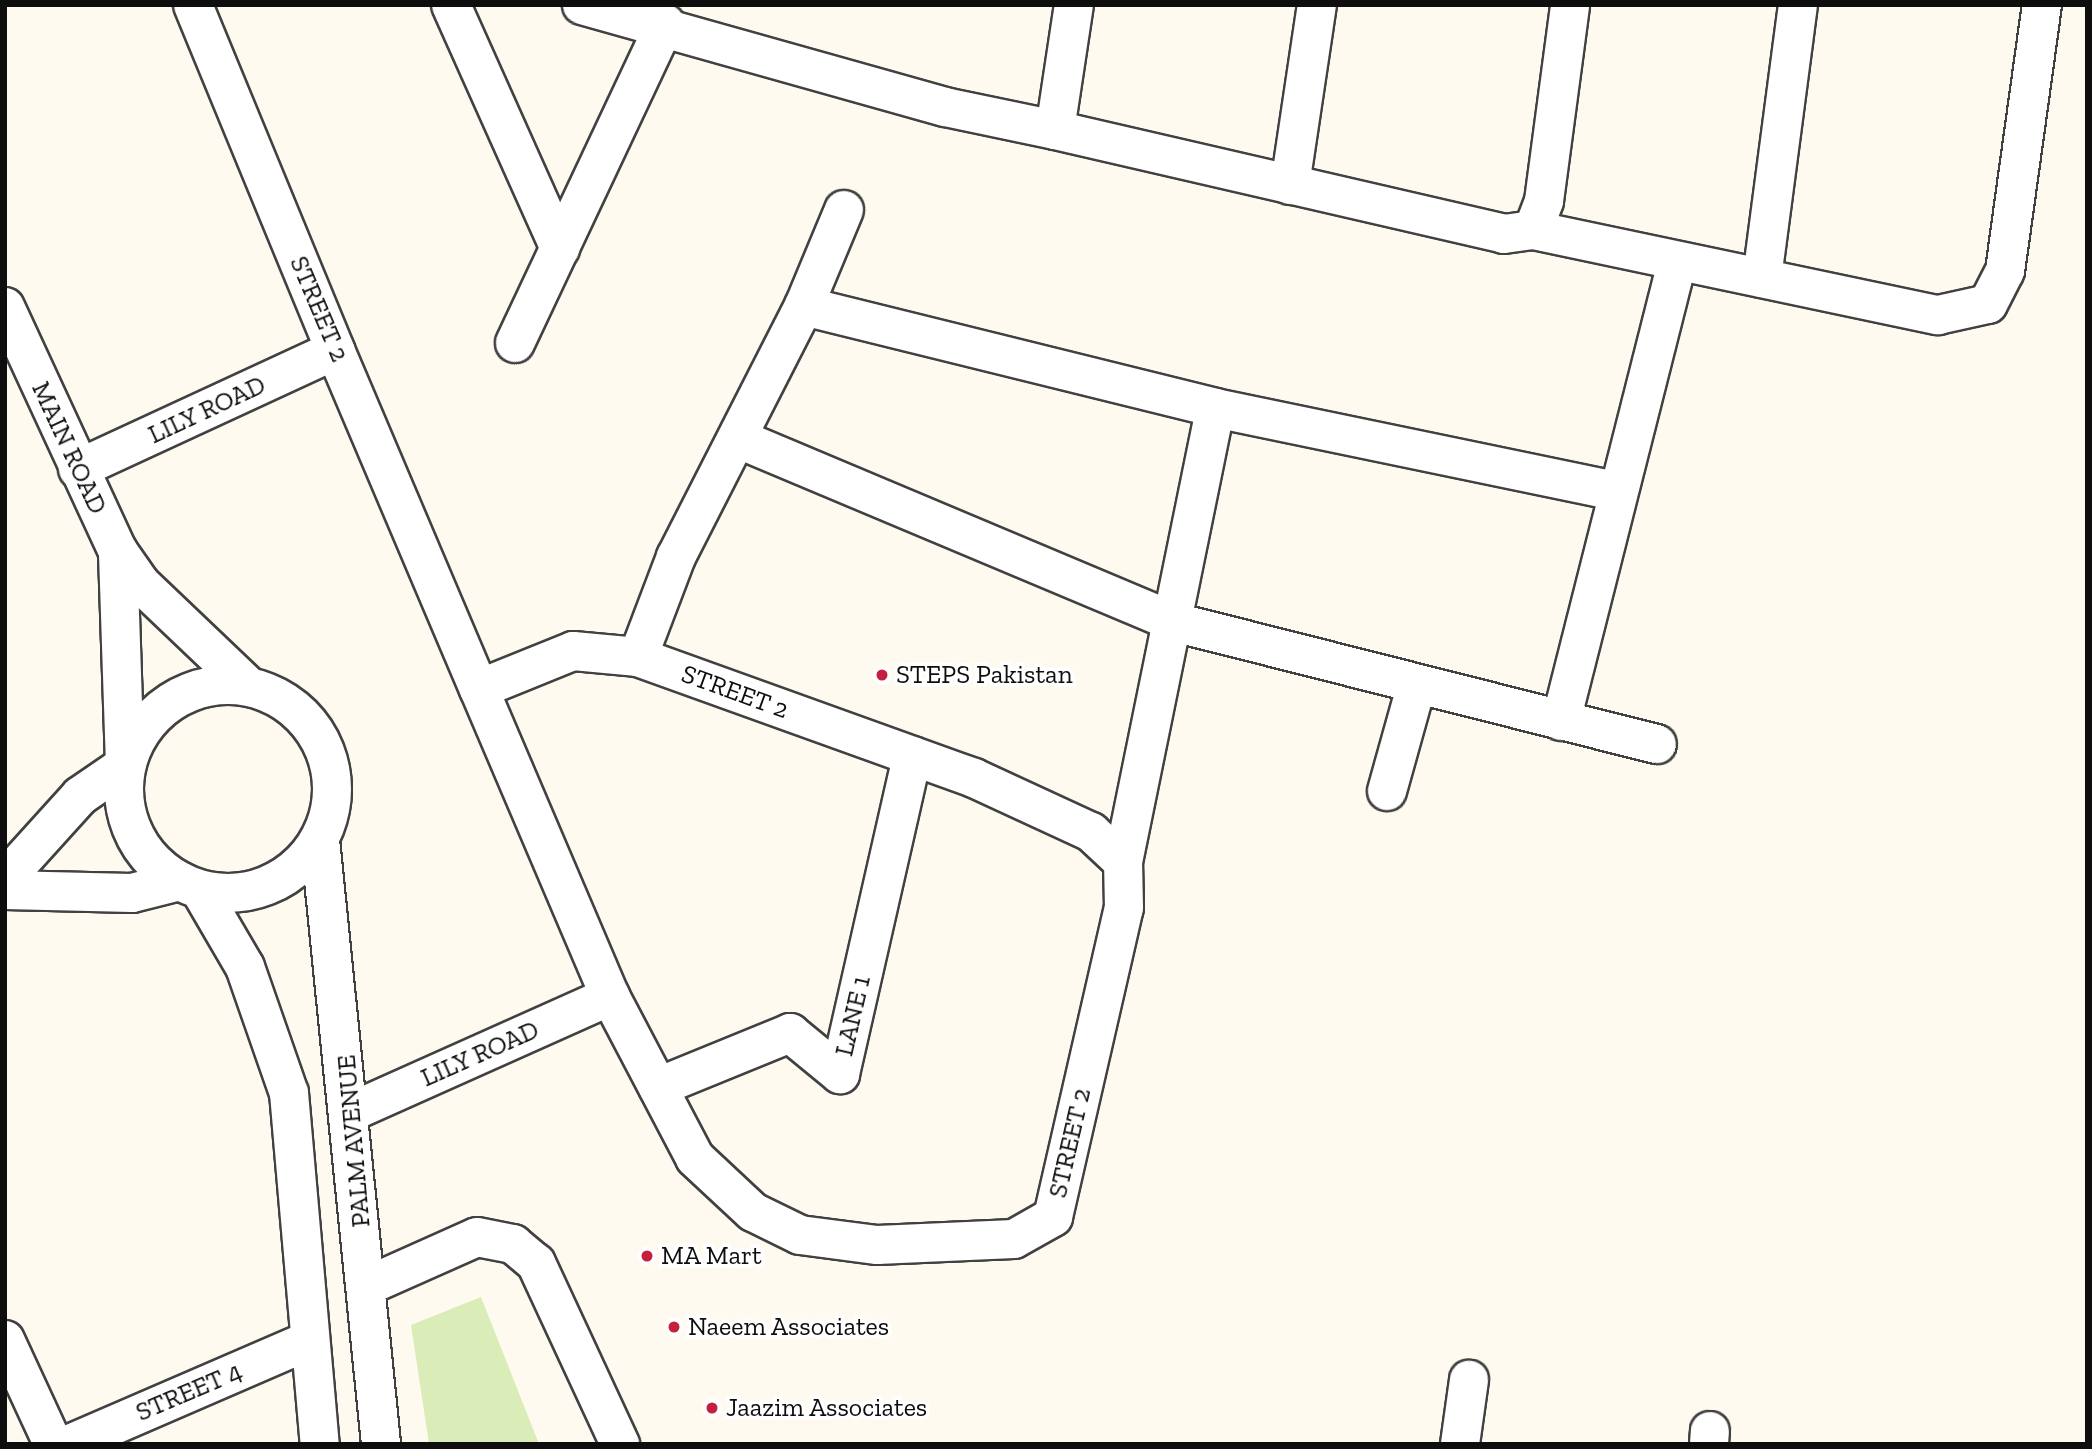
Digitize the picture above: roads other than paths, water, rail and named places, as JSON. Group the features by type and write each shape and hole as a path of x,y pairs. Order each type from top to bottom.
{"street":[{"name":"STREET 2","path":"193,5 335,350 479,689 610,996 695,1158 753,1212 800,1235 877,1245 1014,1239 1053,1217 1124,908 1123,862 1091,832 912,756 638,657 573,651 479,689"},
{"path":"451,5 559,249"},
{"path":"582,5 665,24 945,107 1504,234 1533,230 1938,315 1988,304 2005,271 2042,5"},
{"path":"1055,130 1074,5"},
{"path":"1290,185 1317,5"},
{"path":"1533,230 1544,201 1570,5"},
{"path":"1762,278 1798,5"},
{"path":"515,342 665,24"},
{"path":"638,657 676,557 804,306 844,210"},
{"path":"1562,721 1615,491 1677,261"},
{"path":"804,306 1215,408 1615,491"},
{"name":"MAIN ROAD","path":"6,310 78,470 118,551 141,584 246,684"},
{"name":"LILY ROAD","path":"78,470 335,350"},
{"path":"1123,862 1174,622 1215,408"},
{"path":"738,439 1174,622 1416,687 1657,744"},
{"name":"MAIN ROAD","path":"118,551 125,765"},
{"path":"5,890 132,893 190,886 234,894 268,886 298,867 320,840 333,802 330,762 313,725 284,698 246,684 206,685 169,701 142,728 125,765 124,805 138,843 190,886 245,967 289,1093 308,1341 320,1444"},
{"path":"1387,791 1416,687"},
{"name":"LANE 1","path":"658,1087 790,1033 840,1074 912,756"},
{"path":"5,879 80,796 125,765"},
{"name":"PALM AVENUE","path":"320,840 351,1112 381,1444"},
{"name":"LILY ROAD","path":"351,1112 610,996"},
{"path":"367,1286 477,1237 513,1244 536,1263 620,1444"},
{"path":"5,1340 53,1444"},
{"name":"STREET 4","path":"70,1444 308,1341"},
{"path":"1460,1444 1469,1380"}],"place":[{"name":"STEPS Pakistan","path":"882,675"},
{"name":"MA Mart","path":"647,1256"},
{"name":"Naeem Associates","path":"674,1327"},
{"name":"Jaazim Associates","path":"712,1408"}]}
